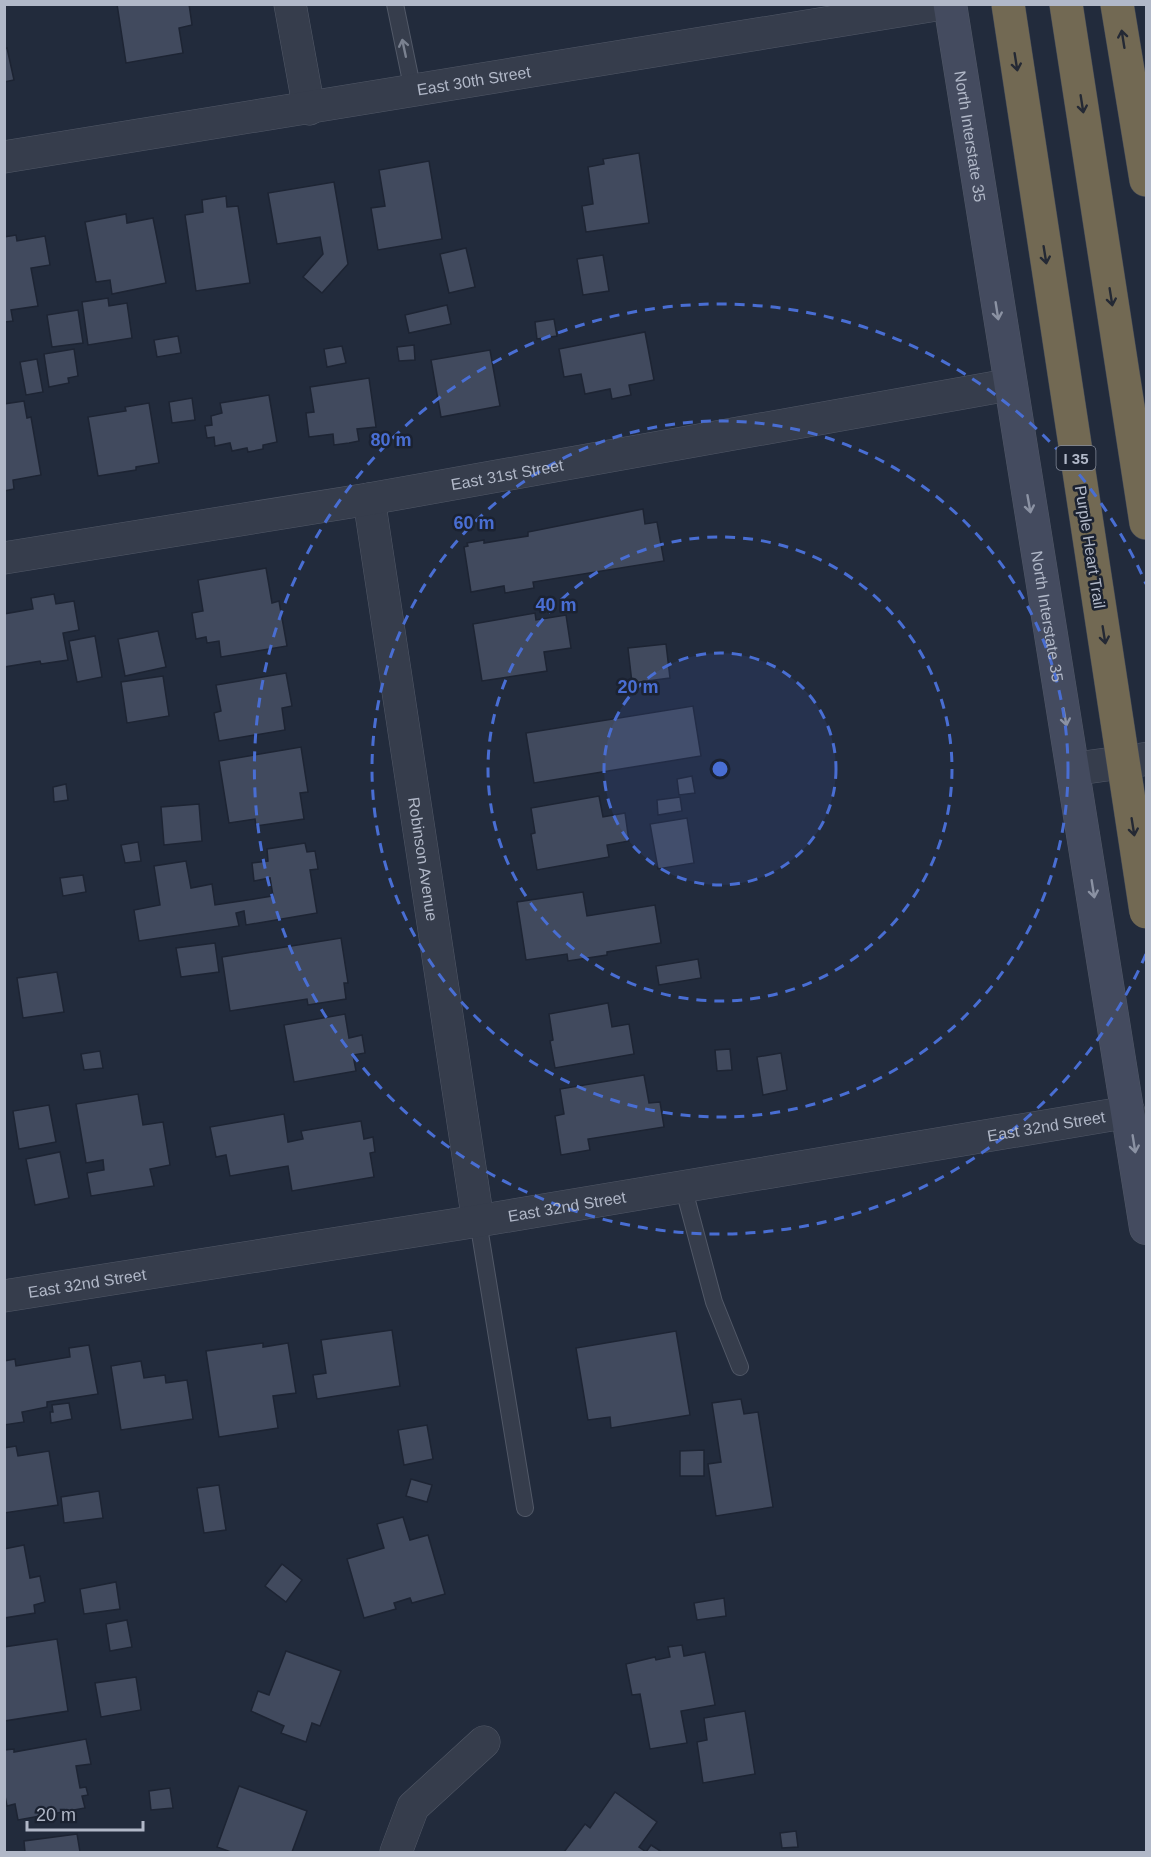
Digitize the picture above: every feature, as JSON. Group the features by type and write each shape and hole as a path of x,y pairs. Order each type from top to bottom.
{"highway":[{"name":"Purple Heart Trail","path":"1008,4 1146,912"},
{"path":"1066,4 1146,523"},
{"path":"1118,4 1146,180"}],"main road":[{"name":"North Interstate 35","path":"950,4 1008,385 1088,767 1128,1112 1146,1228"}],"street":[{"path":"290,4 309,109"},
{"name":"East 30th Street","path":"4,157 942,4"},
{"name":"East 31st Street","path":"4,558 369,499 1008,385"},
{"name":"Robinson Avenue","path":"369,499 478,1221"},
{"path":"1088,767 1146,759"},
{"name":"East 32nd Street","path":"4,1296 478,1221 1128,1112"},
{"path":"396,1852 413,1807 484,1742"}],"lane":[{"path":"395,4 413,91"},
{"path":"683,1186 714,1302 740,1367"},
{"path":"478,1221 525,1508"}],"building":[{"path":"117,4 189,4 192,25 179,28 183,53 126,63"},
{"path":"7,48 14,80 4,82 4,49"},
{"path":"639,153 649,223 586,232 582,206 593,204 588,167 604,164 603,159"},
{"path":"429,161 442,239 378,250 371,208 385,206 379,170"},
{"path":"334,182 348,264 322,293 303,277 323,254 320,237 277,244 268,193"},
{"path":"226,196 227,207 238,206 250,283 196,291 185,215 203,212 202,200"},
{"path":"126,214 127,223 153,218 166,283 112,294 110,280 96,282 85,222"},
{"path":"16,235 17,241 45,236 50,265 31,268 38,306 11,310 13,321 4,322 4,237"},
{"path":"466,248 475,287 449,293 440,254"},
{"path":"603,255 609,291 583,295 577,259"},
{"path":"108,298 109,306 127,303 132,338 88,345 82,302"},
{"path":"447,305 451,324 409,333 405,315"},
{"path":"78,310 83,343 52,347 47,315"},
{"path":"554,319 557,336 537,339 535,322"},
{"path":"645,332 654,380 629,385 631,395 612,399 610,389 585,394 581,374 564,377 559,349"},
{"path":"178,336 181,353 157,357 154,340"},
{"path":"414,345 415,360 399,361 397,347"},
{"path":"342,346 346,363 327,367 324,349"},
{"path":"74,349 78,376 68,378 69,383 49,387 44,354"},
{"path":"490,350 500,406 441,417 431,360"},
{"path":"37,359 43,392 26,395 20,362"},
{"path":"369,378 376,427 357,429 359,441 349,443 334,445 333,434 309,437 306,413 314,412 310,387"},
{"path":"269,395 277,442 263,445 263,449 248,452 247,448 232,451 230,443 215,446 214,437 207,438 205,426 212,425 211,416 222,413 220,403"},
{"path":"192,398 195,420 172,423 169,402"},
{"path":"24,401 27,418 31,417 41,475 13,480 14,489 4,491 4,404"},
{"path":"149,403 159,463 136,467 136,470 98,476 88,417 126,411 125,407"},
{"path":"643,509 645,524 657,522 664,561 533,582 534,588 505,593 504,586 471,592 464,547 468,546 467,543 484,540 484,543 528,536 528,532"},
{"path":"266,568 272,603 279,601 287,646 221,657 219,641 207,643 206,637 196,639 192,613 203,611 198,580"},
{"path":"54,594 56,604 74,601 79,630 63,633 68,660 41,664 40,661 4,667 4,614 33,609 31,598"},
{"path":"535,613 536,620 566,615 571,648 544,652 547,671 482,681 473,624"},
{"path":"158,631 166,667 125,676 118,639"},
{"path":"95,636 102,677 77,682 69,641"},
{"path":"666,644 670,678 632,683 628,648"},
{"path":"286,673 292,706 282,708 285,730 219,741 214,713 221,711 216,685"},
{"path":"163,676 169,716 127,723 121,682"},
{"path":"693,706 701,756 534,783 526,733"},
{"path":"301,747 308,792 300,793 304,819 256,826 255,819 229,823 219,761"},
{"path":"692,776 695,793 679,795 677,779"},
{"path":"66,784 68,800 54,802 53,787"},
{"path":"599,796 603,817 625,813 629,841 607,845 609,857 537,870 531,834 535,833 531,808"},
{"path":"680,797 682,811 658,815 657,800"},
{"path":"199,804 202,841 164,845 161,807"},
{"path":"687,818 694,863 658,869 650,824"},
{"path":"138,842 141,861 125,863 121,845"},
{"path":"305,843 307,852 315,851 318,869 310,870 317,913 246,925 244,911 236,913 239,926 139,941 134,910 160,905 154,866 186,861 191,888 212,884 215,905 273,896 270,878 254,881 252,863 268,861 267,849"},
{"path":"83,875 86,892 63,896 60,878"},
{"path":"583,892 587,916 655,905 661,943 568,961 567,954 526,960 517,902"},
{"path":"341,938 348,983 344,983 346,999 308,1005 307,999 230,1011 222,957"},
{"path":"215,943 219,972 181,977 176,948"},
{"path":"698,959 701,978 659,985 656,966"},
{"path":"57,972 64,1012 23,1018 17,978"},
{"path":"608,1003 612,1027 629,1024 634,1054 555,1068 550,1041 553,1040 549,1014"},
{"path":"345,1014 349,1038 362,1035 365,1053 353,1055 356,1071 294,1082 284,1025"},
{"path":"730,1049 732,1070 717,1071 715,1050"},
{"path":"100,1051 103,1068 84,1070 81,1054"},
{"path":"781,1053 787,1090 763,1095 757,1057"},
{"path":"644,1075 649,1103 660,1102 664,1127 588,1139 590,1150 561,1155 555,1116 564,1114 560,1089"},
{"path":"138,1094 143,1125 163,1122 170,1165 150,1169 154,1186 91,1196 87,1173 104,1170 103,1160 86,1163 76,1104"},
{"path":"49,1105 56,1142 19,1149 13,1111"},
{"path":"284,1114 288,1142 303,1139 301,1131 361,1121 364,1139 373,1137 375,1152 370,1153 374,1177 292,1191 288,1166 230,1176 226,1155 216,1157 210,1127"},
{"path":"60,1152 69,1198 35,1205 26,1159"},
{"path":"392,1330 400,1386 317,1399 313,1375 326,1373 321,1340"},
{"path":"676,1331 690,1415 611,1428 610,1417 588,1420 576,1348"},
{"path":"263,1343 263,1347 288,1343 296,1393 273,1396 278,1428 219,1437 206,1351"},
{"path":"89,1345 98,1394 47,1402 47,1407 22,1412 24,1422 4,1425 4,1361 15,1359 16,1366 70,1357 69,1348"},
{"path":"141,1361 144,1378 165,1375 166,1383 187,1380 193,1419 121,1430 111,1366"},
{"path":"741,1399 744,1414 758,1412 773,1507 716,1516 708,1464 721,1462 712,1403"},
{"path":"69,1403 72,1419 51,1423 52,1405"},
{"path":"427,1425 433,1459 404,1465 398,1430"},
{"path":"16,1446 18,1456 49,1451 58,1505 4,1513 4,1448"},
{"path":"704,1450 704,1476 680,1476 680,1451"},
{"path":"411,1479 432,1485 427,1502 406,1496"},
{"path":"219,1485 226,1530 204,1533 197,1488"},
{"path":"99,1491 103,1518 64,1523 61,1497"},
{"path":"403,1517 410,1540 428,1535 445,1594 412,1603 410,1598 394,1603 396,1609 364,1618 347,1559 384,1548 377,1524"},
{"path":"24,1545 30,1578 40,1576 45,1602 34,1605 35,1613 4,1618 4,1549"},
{"path":"282,1564 302,1580 286,1602 265,1586"},
{"path":"116,1582 120,1609 84,1614 80,1589"},
{"path":"724,1598 726,1616 697,1620 694,1603"},
{"path":"127,1620 132,1647 110,1651 106,1624"},
{"path":"57,1639 68,1711 4,1721 4,1647"},
{"path":"682,1645 684,1656 705,1652 715,1705 681,1711 687,1743 650,1749 640,1694 632,1695 626,1664 655,1657 656,1660 670,1657 668,1647"},
{"path":"286,1651 341,1671 320,1726 312,1723 306,1742 281,1733 284,1726 251,1711 258,1691 269,1695"},
{"path":"136,1677 141,1710 101,1717 95,1683"},
{"path":"745,1711 755,1774 703,1783 697,1742 707,1740 704,1718"},
{"path":"86,1739 91,1764 76,1766 80,1788 86,1787 88,1795 82,1796 85,1808 18,1820 15,1804 7,1806 5,1796 4,1750 14,1749 14,1752"},
{"path":"239,1786 307,1811 292,1852 231,1852 217,1847"},
{"path":"170,1788 173,1808 151,1810 149,1791"},
{"path":"615,1792 657,1822 639,1847 646,1852 564,1852 585,1824 590,1828"},
{"path":"796,1831 798,1847 782,1848 780,1833"},
{"path":"77,1834 80,1852 25,1852 24,1841"},
{"path":"651,1845 662,1852 646,1852"}]}
